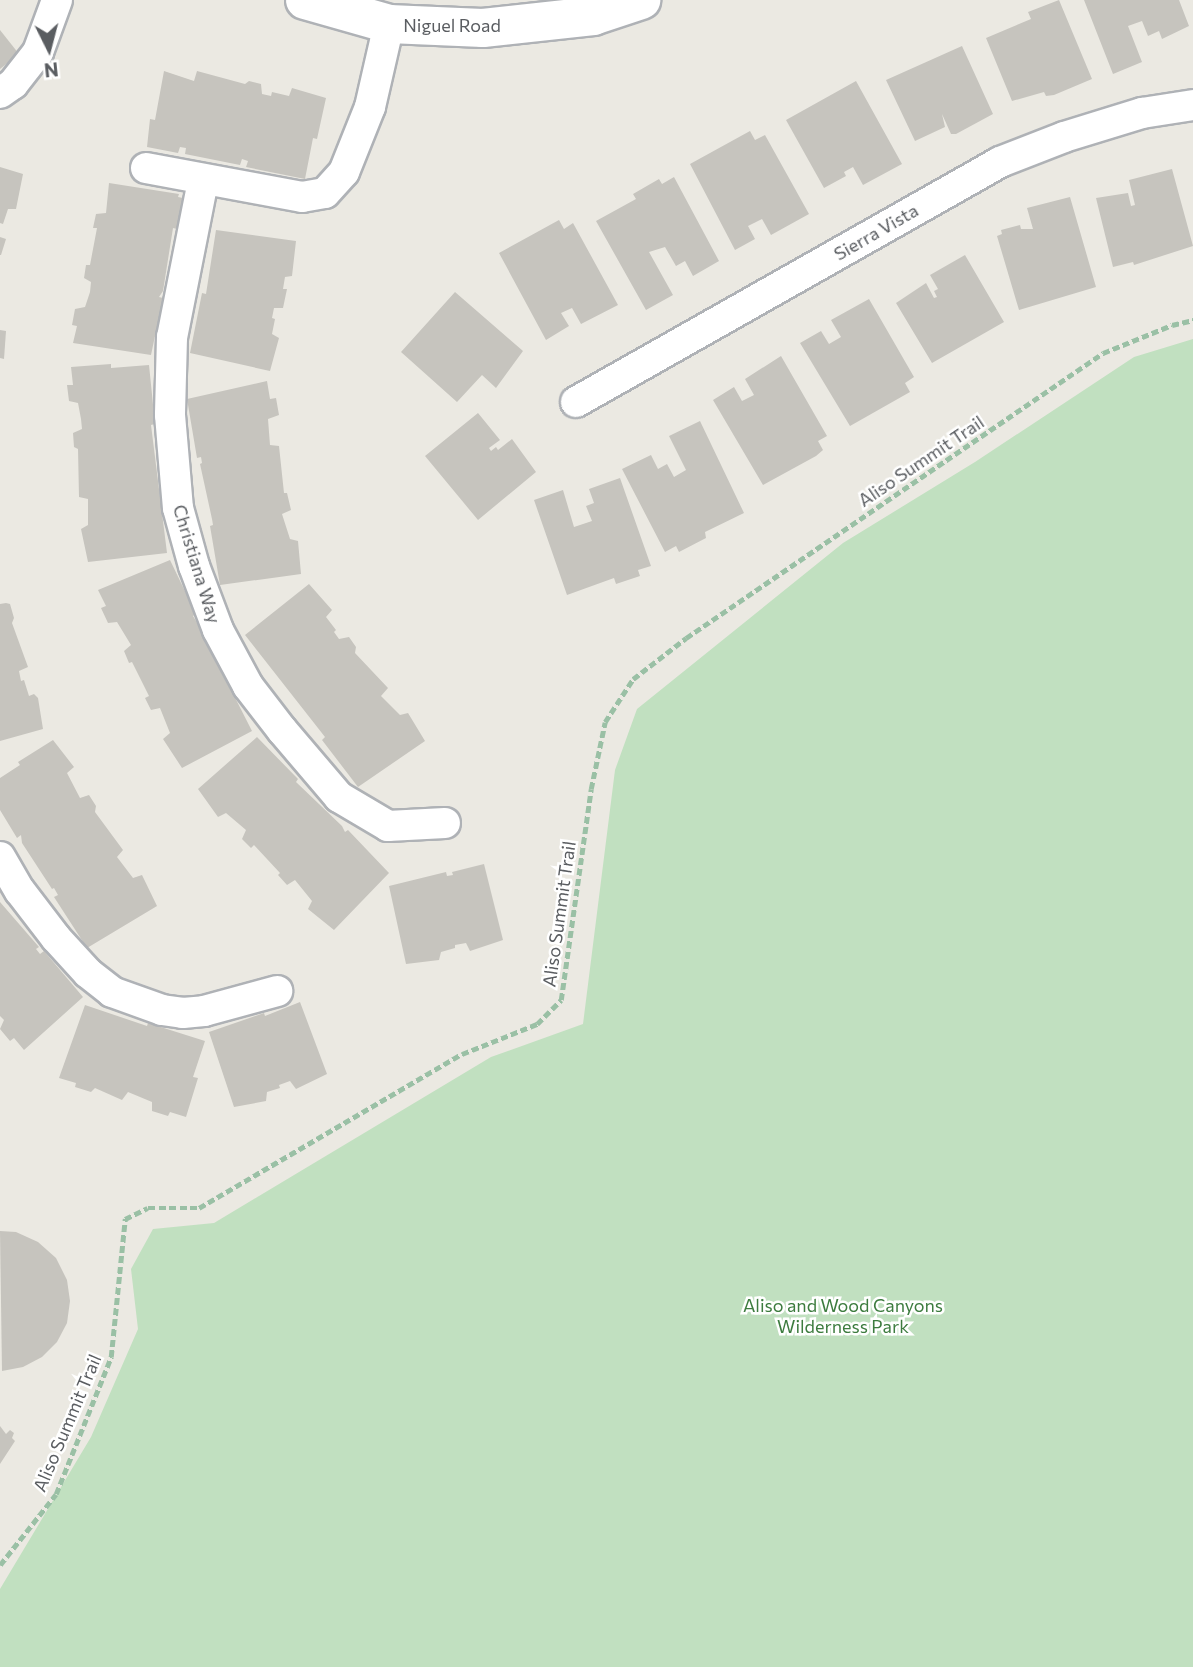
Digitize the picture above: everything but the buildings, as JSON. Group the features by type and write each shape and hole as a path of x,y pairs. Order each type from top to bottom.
{"street":[{"path":"0,93 13,84 38,52 57,0"},
{"name":"Niguel Road","path":"305,0 389,24 483,28 641,0"},
{"path":"146,168 204,181 302,197 325,192 344,172 370,107 389,24"},
{"name":"Sierra Vista","path":"576,402 1000,162 1063,137 1142,113 1193,105"},
{"name":"Christiana Way","path":"204,181 172,337 170,415 178,508 194,566 218,630 248,686 339,797 388,827 445,823"},
{"path":"0,857 20,891 56,937 88,973 112,992 162,1010 183,1013 204,1012 277,991"}],"path":[{"name":"Aliso Summit Trail","path":"0,1565 55,1494 111,1357 125,1219 148,1208 199,1208 462,1054 537,1024 561,1000 591,789 605,722 633,678 686,638 1103,353 1172,325 1193,320"}],"green space":[{"name":"Aliso and Wood Canyons Wilderness Park","path":"1193,339 1193,1667 0,1667 0,1589 91,1437 138,1329 131,1269 153,1229 214,1223 491,1057 583,1024 615,770 637,709 843,543 975,462 1134,357"}]}
